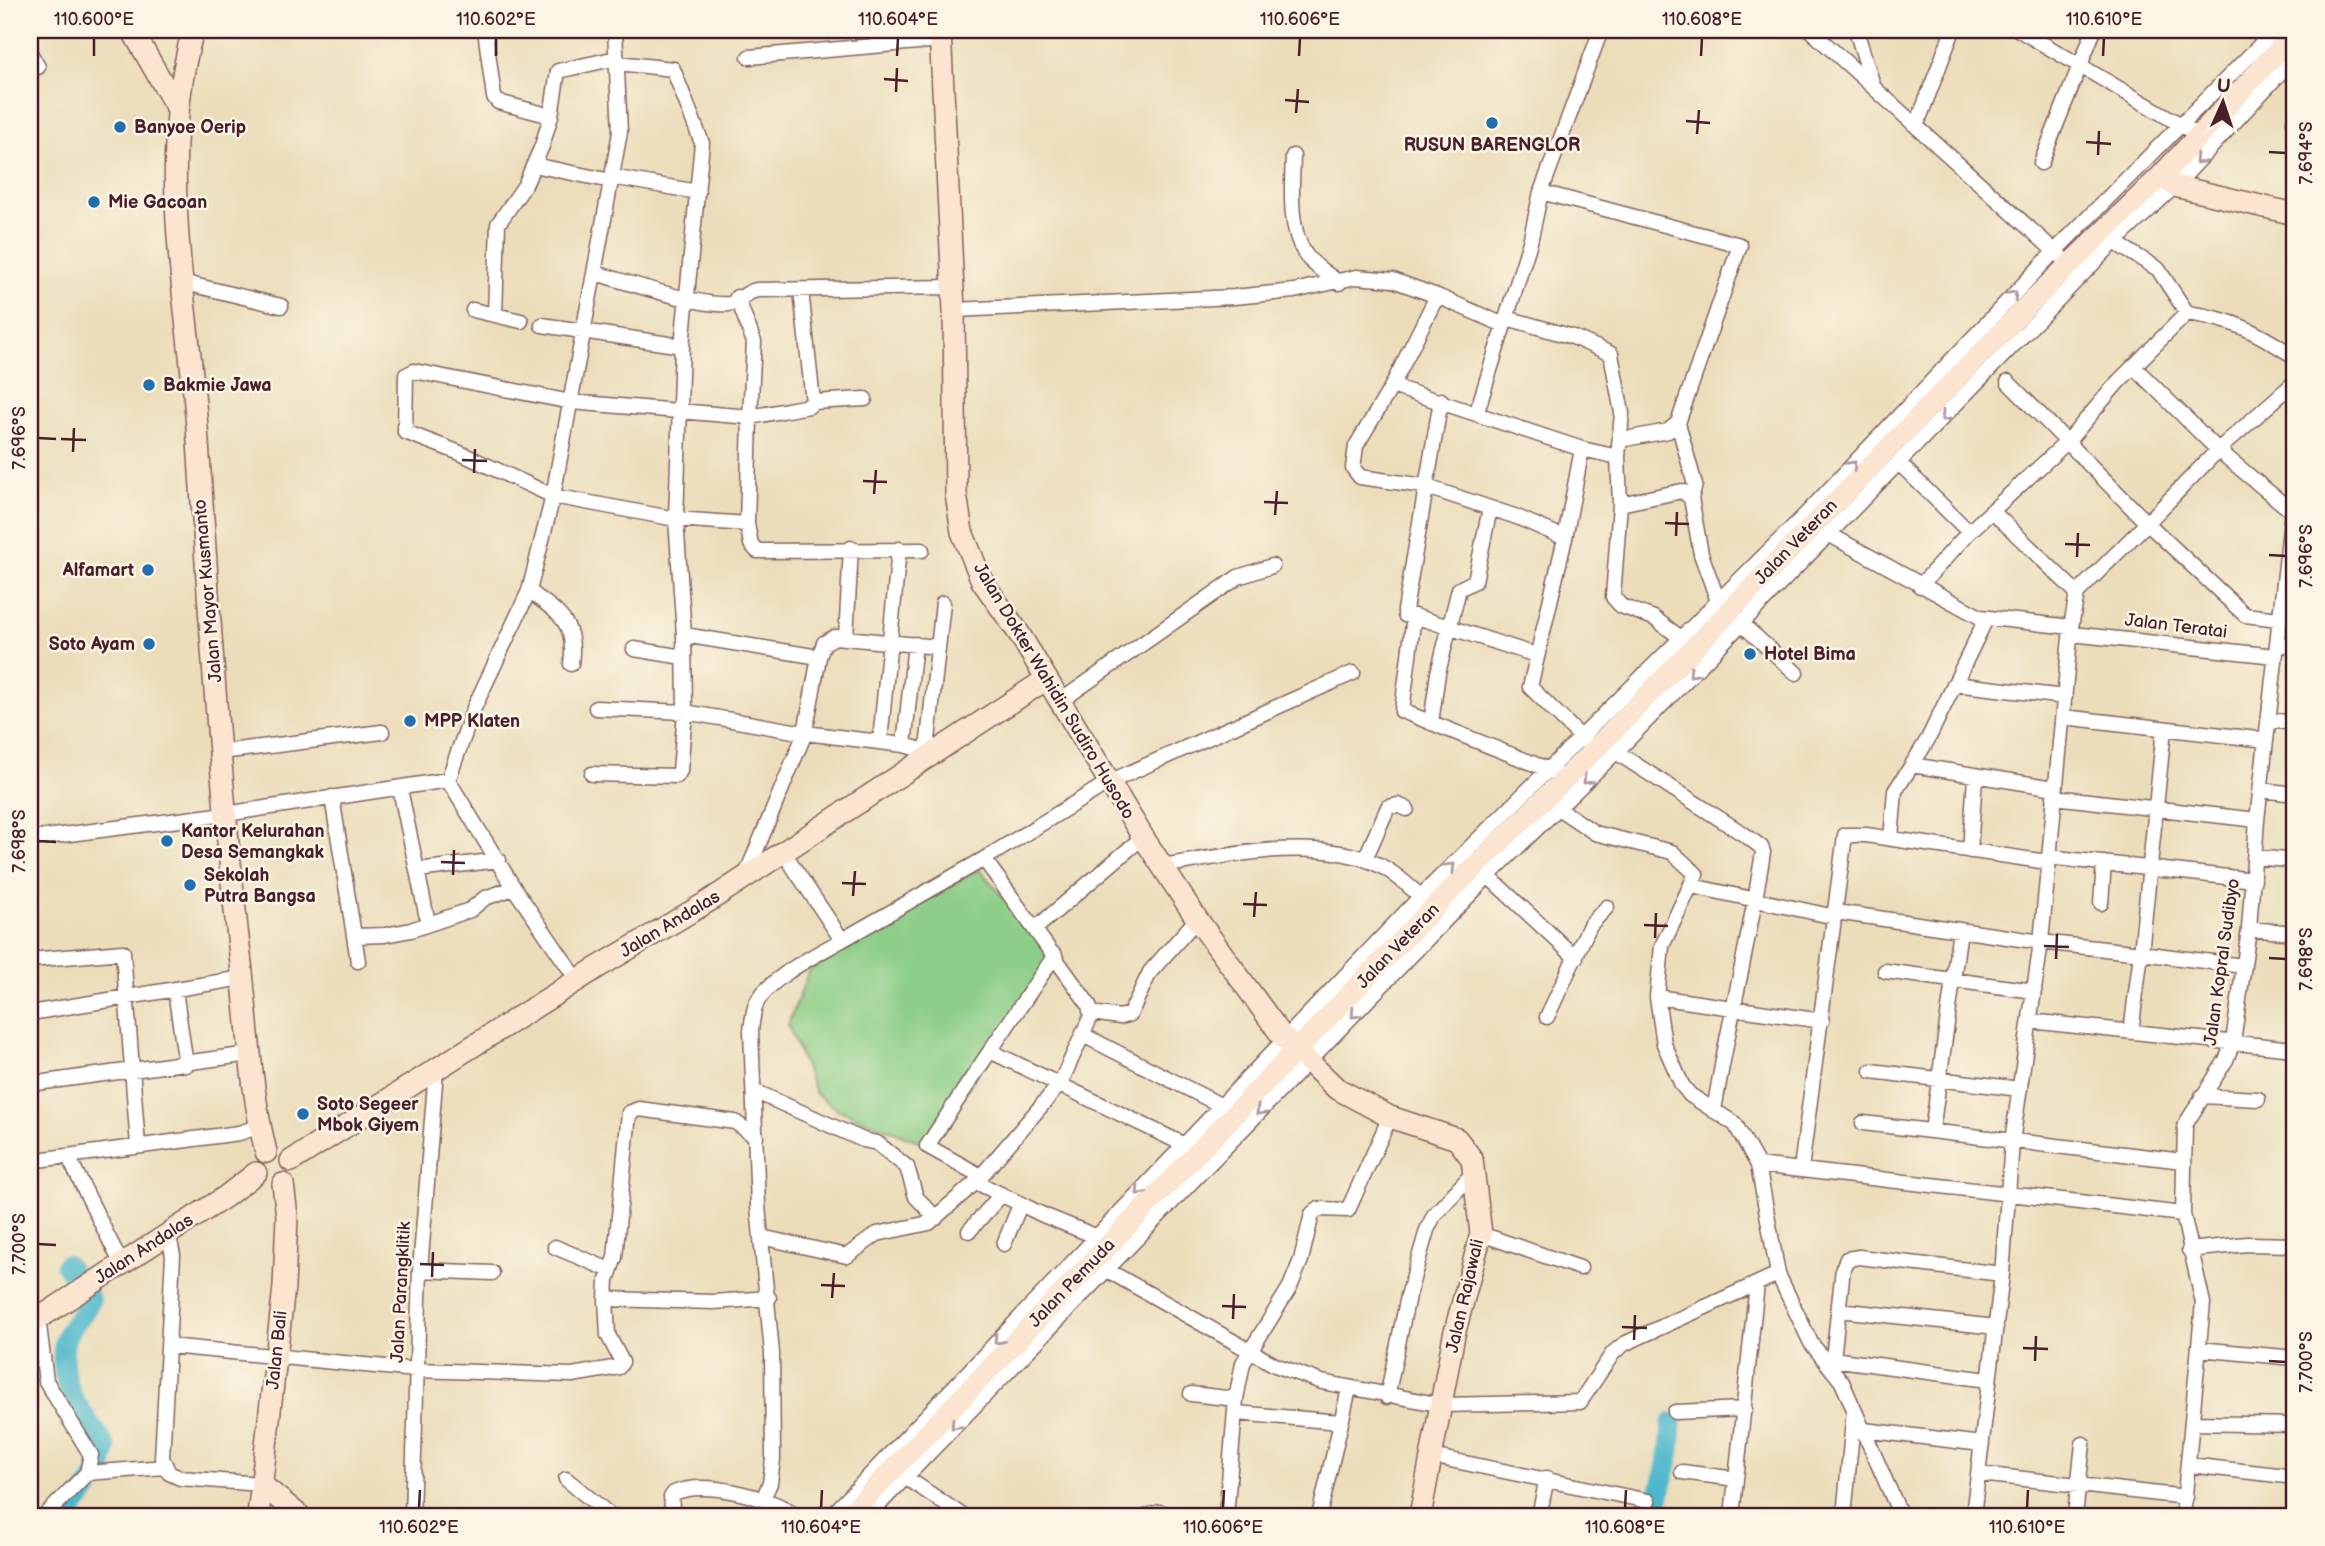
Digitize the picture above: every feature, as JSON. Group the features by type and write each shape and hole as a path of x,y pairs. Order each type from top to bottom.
{"main road":[{"path":"132,30 178,110"},
{"name":"Jalan Mayor Kusmanto","path":"193,30 178,110 174,176 181,282 198,439 207,607 226,814 250,1054 267,1152"},
{"name":"Jalan Veteran","path":"1297,1052 1427,902 1503,834 1558,774 1597,746 1816,525 1990,366 2061,258 2107,238 2168,181 2189,130 2287,53 2295,33"},
{"name":"Jalan Dokter Wahidin Sudiro Husodo","path":"940,35 954,310 958,518 982,581 1143,837 1197,919 1297,1052"},
{"path":"2168,181 2295,214"},
{"name":"Jalan Andalas","path":"290,1161 689,914 784,853 929,751 1045,680"},
{"name":"Jalan Rajawali","path":"1297,1052 1336,1088 1390,1117 1457,1139 1470,1155 1475,1171 1481,1234 1454,1335 1420,1516"},
{"name":"Jalan Pemuda","path":"848,1516 900,1473 1100,1266 1297,1052"},
{"path":"256,1173 267,1185 284,1184 290,1176 290,1161 278,1150 267,1152"},
{"name":"Jalan Andalas","path":"34,1321 256,1173 257,1161 267,1152"},
{"name":"Jalan Bali","path":"258,1516 278,1355 287,1216 284,1184"},
{"path":"261,1485 300,1516"}],"street":[{"path":"485,30 494,97 498,102 551,116"},
{"path":"448,779 474,708 528,594 553,496 620,128 615,30"},
{"path":"1477,412 1541,192 1601,30"},
{"path":"1811,30 2061,258 2189,130 2081,64 2019,30"},
{"path":"1856,30 1873,86"},
{"path":"1917,124 1953,30"},
{"path":"2041,163 2094,30"},
{"path":"749,57 940,35"},
{"path":"30,52 38,67"},
{"path":"2168,181 2287,53"},
{"path":"495,315 498,224 515,202 534,165 551,116 558,71 617,61 668,66 677,73 702,143 682,346 676,519 684,635 685,712 680,771 677,776 592,774"},
{"path":"1293,156 1292,193 1301,244 1316,266 1339,283"},
{"path":"534,165 698,192"},
{"path":"1541,192 1739,243 1678,423 1668,431 1620,440"},
{"path":"1891,839 1895,791 1912,765 1986,619 1920,586 1816,525 1899,463 2107,238 2158,269 2187,313 2219,317 2243,325 2295,357"},
{"path":"595,273 686,298 730,303 737,297 757,290 953,287"},
{"path":"954,310 1275,293 1339,283 1356,276 1381,278 1414,286 1505,321 1573,337 1611,354 1622,413 1618,457 1620,504 1613,597 1621,606 1654,618 1681,638"},
{"path":"181,282 281,306"},
{"path":"801,290 813,402"},
{"path":"1437,296 1392,386 1364,430 1352,459 1353,468 1360,477 1424,486 1490,508 1564,538"},
{"path":"737,297 754,342 747,524 751,544 757,551 851,548 922,550"},
{"path":"472,310 521,321"},
{"path":"1920,586 1969,532 2068,441 2133,366 2187,313"},
{"path":"542,325 682,346"},
{"path":"1990,366 2068,441 2147,523 2245,615 2279,619"},
{"path":"2133,366 2218,450 2293,514"},
{"path":"747,524 676,519 553,496 460,453 405,432 406,375 409,372 424,372 571,402 750,417 809,406 813,402 865,399"},
{"path":"1973,1516 2002,1274 2012,1142 2040,942 2077,593 2218,450 2295,382"},
{"path":"1392,386 1583,449 1618,457"},
{"path":"1441,400 1424,486 1405,615 1536,655"},
{"path":"1678,423 1695,485 1691,498 1701,554 1729,612 1796,673"},
{"path":"1583,449 1530,687 1597,746 1761,847 1763,852 1731,1009 1714,1111"},
{"path":"1899,463 1969,532"},
{"name":"Jalan Kopral Sudibyo","path":"2183,1516 2203,1303 2183,1214 2185,1125 2226,1060 2233,1042 2249,929 2257,820 2295,485"},
{"path":"1620,504 1682,491 1691,498"},
{"path":"1431,723 1459,589 1475,582 1490,508"},
{"path":"1992,511 2077,593"},
{"path":"846,638 851,548"},
{"path":"880,741 899,549"},
{"path":"1059,702 1237,577 1272,566"},
{"path":"528,594 562,615 572,641 571,664"},
{"path":"596,708 685,712 805,733 880,741 929,751 943,603"},
{"path":"831,1516 1095,1236 1222,1106 1297,1052 1488,876 1503,834 1541,824 1558,808 1597,746 1681,638 1729,612"},
{"path":"1413,616 1401,706 1407,714 1558,774"},
{"name":"Jalan Teratai","path":"1986,619 2071,631 2276,650 2295,647"},
{"path":"684,635 819,657"},
{"path":"744,878 805,733 819,657 828,639 889,640 938,647"},
{"path":"904,745 915,645"},
{"path":"634,649 683,657"},
{"path":"763,1499 770,1483 773,1459 769,1298 761,1237 751,1031 755,1006 763,994 779,980 842,940 984,859 1109,782 1353,673"},
{"path":"1954,684 2065,697"},
{"path":"2063,717 2266,740"},
{"path":"2269,720 2295,723"},
{"path":"2130,1032 2151,868 2164,729"},
{"path":"221,752 382,732"},
{"path":"1912,765 2054,792 2257,820"},
{"path":"1970,851 1975,777"},
{"path":"30,839 226,814 400,789 448,779"},
{"path":"448,779 514,888 579,981"},
{"path":"400,789 428,923"},
{"path":"2261,790 2295,793"},
{"path":"332,797 358,961"},
{"path":"1365,859 1388,807 1398,805 1407,809"},
{"path":"1558,808 1595,833 1672,852 1696,874 1664,939 1657,997 1664,1045 1670,1064 1690,1095 1735,1124 1758,1165 1778,1274 1811,1343 1828,1358 1842,1382 1901,1516"},
{"path":"1801,1168 1845,835 2048,860 2104,863 2254,880"},
{"path":"1036,928 1143,837"},
{"path":"1163,866 1235,853 1319,850 1365,859 1384,867 1427,902"},
{"path":"784,853 842,940"},
{"path":"2256,856 2295,861"},
{"path":"761,1237 847,1256 877,1234 915,1227 936,1219 979,1179 1060,1084 1083,1035 1091,1013 1089,1005 984,859"},
{"path":"418,870 499,860"},
{"path":"2101,903 2104,863"},
{"path":"1488,876 1576,958"},
{"path":"1692,886 1755,901 1836,914 2244,967"},
{"path":"355,936 385,935 428,923 470,910 485,898 514,888"},
{"path":"1547,1017 1590,925 1606,906"},
{"path":"1091,1013 1120,1017 1130,1013 1150,972 1197,919"},
{"path":"2249,929 2295,933"},
{"path":"1932,1131 1960,930"},
{"path":"30,961 122,950 125,957 138,1146"},
{"path":"1055,955 927,1146 1001,1195 1095,1236"},
{"path":"1885,971 2034,991"},
{"path":"30,1013 243,978"},
{"path":"175,990 186,1065"},
{"path":"1657,997 1822,1021"},
{"path":"2030,1021 2288,1049 2295,1053 2295,1058"},
{"path":"1083,1035 1222,1106"},
{"path":"990,1051 1185,1145"},
{"path":"30,1084 186,1065 250,1054"},
{"name":"Jalan Parangklitik","path":"412,1516 420,1270 436,1070"},
{"path":"1871,1072 2020,1089"},
{"path":"754,1091 863,1140 877,1143 906,1167 916,1198 936,1219"},
{"path":"2202,1096 2258,1099"},
{"path":"169,1346 416,1370 572,1375 619,1367 622,1362 608,1335 606,1299 610,1270 615,1257 629,1113 639,1110 735,1122 756,1137"},
{"path":"735,1122 754,1111"},
{"path":"1226,1516 1236,1406 1248,1351 1290,1287 1301,1260 1312,1214 1318,1209 1348,1210 1390,1117"},
{"path":"1863,1123 2183,1161"},
{"path":"30,1132 32,1161 239,1133 261,1126"},
{"path":"68,1156 121,1263"},
{"path":"1758,1165 2183,1214"},
{"path":"1387,1397 1408,1296 1427,1230 1434,1215 1475,1171"},
{"path":"969,1231 1001,1195"},
{"path":"1004,1244 1020,1205"},
{"path":"168,1233 173,1255 162,1458 165,1466 180,1478 261,1485"},
{"path":"1481,1234 1580,1268"},
{"path":"2189,1250 2247,1244 2295,1245"},
{"path":"555,1247 610,1270"},
{"path":"1828,1358 1839,1310 1844,1263 1852,1257 2002,1274"},
{"path":"1100,1266 1248,1351 1295,1373 1349,1389 1442,1405 1580,1402 1613,1353 1624,1344 1778,1274"},
{"path":"420,1270 492,1273"},
{"path":"1732,1516 1757,1284"},
{"path":"606,1299 713,1303 769,1298"},
{"path":"1839,1310 1996,1327"},
{"path":"34,1321 46,1381 91,1455 89,1473"},
{"path":"2199,1349 2295,1358"},
{"path":"1828,1358 1988,1380"},
{"path":"1319,1516 1349,1389"},
{"path":"1191,1394 1236,1406 1340,1422"},
{"path":"1675,1412 1745,1409"},
{"path":"1844,1516 1854,1410"},
{"path":"2192,1423 2295,1424"},
{"path":"1864,1430 1983,1444"},
{"path":"2075,1516 2082,1444"},
{"path":"1431,1456 1648,1501 1643,1516"},
{"path":"2189,1465 2295,1477"},
{"path":"45,1516 89,1473 165,1466"},
{"path":"1682,1472 1736,1479"},
{"path":"868,1516 900,1473 963,1516"},
{"path":"1979,1474 2186,1497"},
{"path":"1539,1516 1547,1478"},
{"path":"566,1479 611,1516"},
{"path":"673,1516 671,1497 680,1490 714,1490 763,1499 798,1516"},
{"path":"1147,1516 1154,1513 1174,1516"}],"green space":[{"path":"979,869 1054,955 931,1146 837,1109 816,1094 788,1025 809,971"}],"waterway":[{"path":"66,1265 90,1300 66,1336 64,1372 77,1406 106,1448 97,1476 66,1516"},
{"path":"1655,1516 1670,1451 1672,1423"}],"place":[{"name":"RUSUN BARENGLOR","path":"1492,123"},
{"name":"Banyoe Oerip","path":"120,127"},
{"name":"Mie Gacoan","path":"94,202"},
{"name":"Bakmie Jawa","path":"149,385"},
{"name":"Alfamart","path":"148,570"},
{"name":"Soto Ayam","path":"149,644"},
{"name":"Hotel Bima","path":"1750,654"},
{"name":"MPP Klaten","path":"410,721"},
{"name":"Kantor Kelurahan Desa Semangkak","path":"167,841"},
{"name":"Sekolah Putra Bangsa","path":"190,885"},
{"name":"Soto Segeer Mbok Giyem","path":"303,1114"}]}
